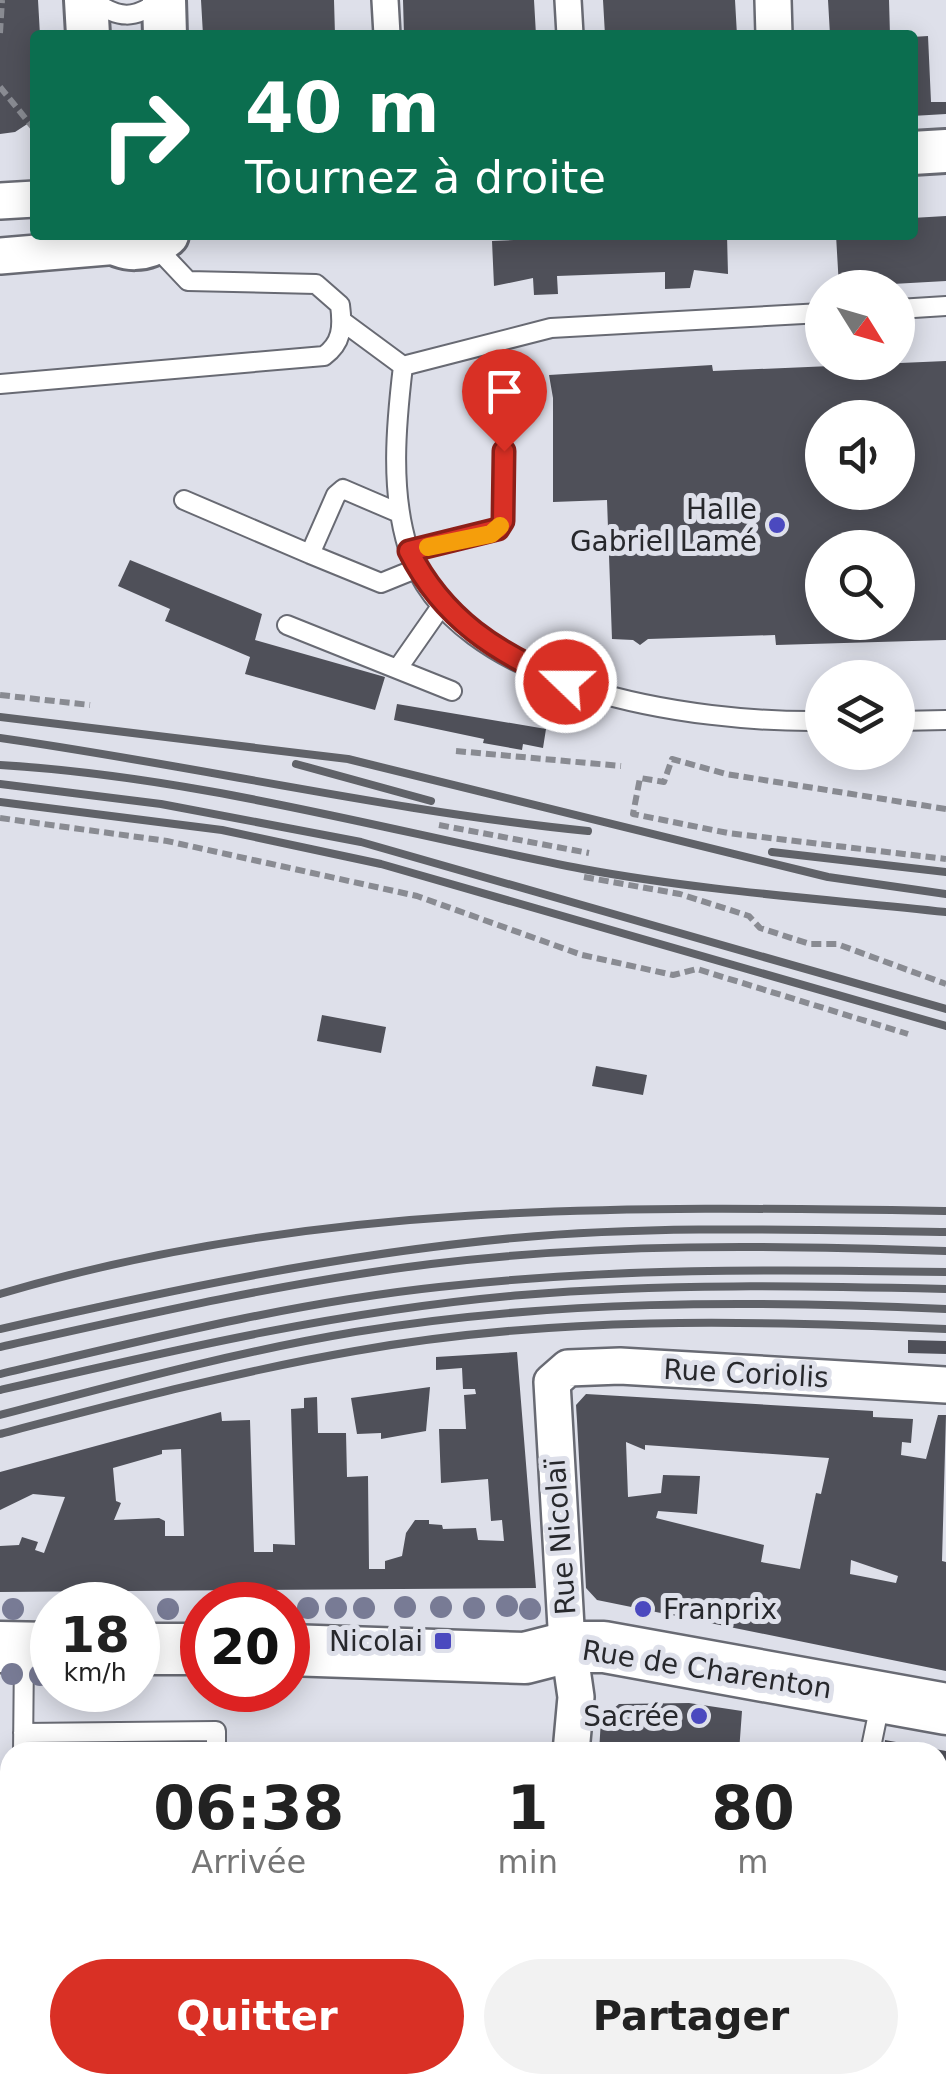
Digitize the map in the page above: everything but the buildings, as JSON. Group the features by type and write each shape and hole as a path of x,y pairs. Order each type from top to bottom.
{"main road":[{"name":"Rue de Charenton","path":"310,1651 525,1658 568,1647 604,1647 946,1709"}],"street":[{"path":"88,30 89,0"},
{"path":"162,0 165,30"},
{"path":"384,0 387,30"},
{"path":"568,0 570,30"},
{"path":"773,0 774,30"},
{"path":"918,154 946,152"},
{"path":"0,201 30,199"},
{"path":"0,256 136,240"},
{"name":"Rue Coriolis","path":"552,1382 568,1368 620,1366 946,1385"},
{"name":"Rue Nicolaï","path":"552,1382 568,1647 576,1698 572,1742"}],"lane":[{"path":"89,0 125,17 143,14 162,0"},
{"path":"0,384 324,356 340,337 340,305 316,284 188,281 136,240"},
{"path":"915,308 946,306"},
{"path":"402,366 551,328 805,314"},
{"path":"342,321 402,366"},
{"path":"402,366 396,433 400,513 413,560 442,605 514,661 592,693 686,714 805,721"},
{"path":"184,500 381,583 413,560 498,529 503,521 504,451"},
{"path":"310,554 336,495 343,489 400,513"},
{"path":"398,668 442,605"},
{"path":"288,625 452,691"},
{"path":"915,720 946,720"},
{"path":"23,1742 26,1647"},
{"path":"872,1742 881,1699"},
{"path":"41,1742 216,1732 216,1742"}],"path":[{"path":"0,33 2,0"},
{"path":"0,87 30,124"},
{"path":"0,695 90,705"},
{"path":"456,750 620,766"},
{"path":"946,809 726,774 672,759 664,782 640,778 633,814 728,833 946,858"},
{"path":"0,818 167,840 417,896 582,955 674,975 697,969 908,1034"},
{"path":"439,825 589,853"},
{"path":"584,876 680,894 749,916 760,928 810,944 837,944 946,984"}],"railway":[{"path":"0,717 348,759 828,877 946,894"},
{"path":"0,738 440,812 588,831"},
{"path":"296,764 431,801"},
{"path":"0,765 74,771 220,793 628,877 946,912"},
{"path":"0,784 161,804 361,842 946,1009"},
{"path":"0,802 222,830 381,864 946,1026"},
{"path":"772,852 946,872"},
{"path":"0,1294 117,1264 234,1241 352,1226 587,1211 946,1211"},
{"path":"0,1329 256,1275 385,1253 514,1238 676,1230 946,1232"},
{"path":"0,1347 269,1290 377,1271 495,1257 688,1247 946,1251"},
{"path":"0,1374 273,1313 439,1287 629,1273 946,1272"},
{"path":"0,1390 260,1333 456,1302 575,1291 681,1287 946,1289"},
{"path":"0,1415 266,1349 428,1321 650,1305 946,1309"},
{"path":"0,1434 266,1368 428,1340 576,1326 650,1324 946,1329"}],"slow traffic":[{"path":"428,547 491,534 500,526"}],"place":[{"name":"Halle Gabriel Lamé","path":"777,525"},
{"name":"Franprix","path":"643,1609"},
{"name":"Nicolai","path":"443,1641"},
{"name":"Sacrée","path":"699,1716"}],"route":[{"path":"504,451 503,521 498,529 491,534 409,551 442,605 474,633 514,661 566,682"}]}
